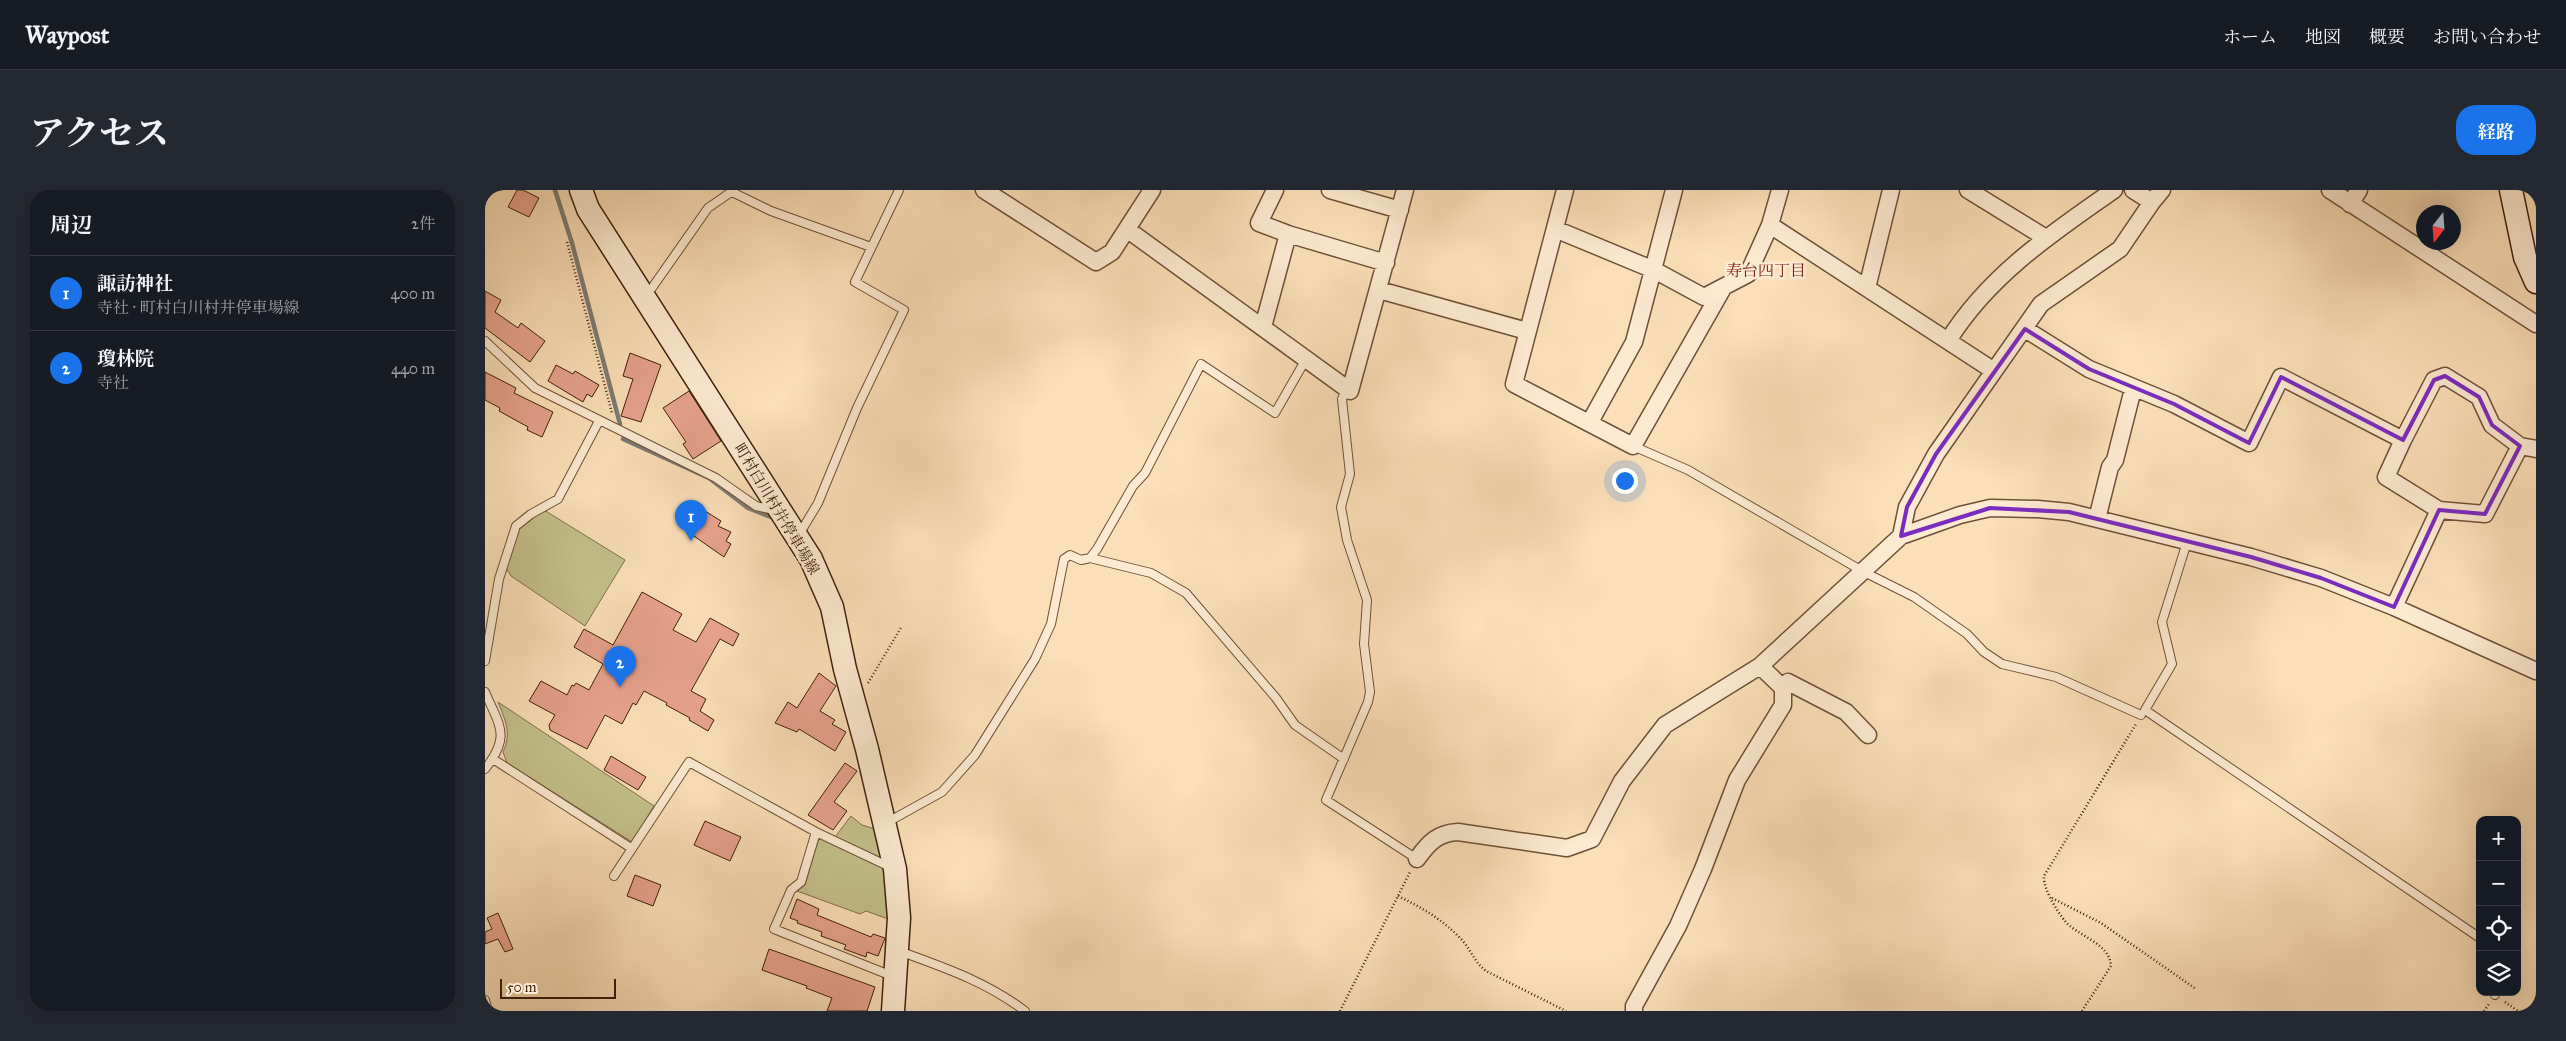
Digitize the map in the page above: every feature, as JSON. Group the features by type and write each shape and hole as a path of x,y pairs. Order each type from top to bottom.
{"main road":[{"name":"町村白川村井停車場線","path":"581,190 588,209 811,559 832,607 895,868 899,918 893,1011"},
{"path":"2511,190 2525,257 2536,282"}],"street":[{"path":"984,190 1096,262 1112,252 1128,230 1151,190"},
{"path":"1275,190 1259,223 1288,234 1386,263"},
{"path":"1330,190 1400,210"},
{"path":"1128,230 1350,390 1405,190"},
{"path":"1565,190 1514,384 1633,446 1723,288"},
{"path":"1590,422 1634,342 1674,190"},
{"path":"1555,229 1654,270 1705,297 1749,274 1770,225 1780,190"},
{"path":"1867,288 1891,190"},
{"path":"1968,190 2046,238"},
{"path":"1948,341 1963,316 1983,292 2046,238 2114,190"},
{"path":"1901,536 1907,507 1936,454 2041,304 2120,249 2157,196 2133,190"},
{"path":"2330,190 2536,324"},
{"path":"2350,204 2359,190"},
{"path":"1770,225 1994,371"},
{"path":"1263,327 1288,234"},
{"path":"1379,290 1527,331"},
{"path":"2025,329 2089,369 2133,389 2174,404 2249,443 2281,377 2403,440"},
{"path":"2445,376 2479,397 2492,425 2528,448 2485,514 2439,510 2386,477 2434,380 2445,376"},
{"path":"2097,519 2110,466 2115,460 2133,389"},
{"path":"1417,859 1427,844 1443,833 1458,832 1567,848 1592,839 1622,781 1665,725 1761,666 1901,536 1961,515 1990,508 2069,512 2251,557 2321,578 2536,671"},
{"path":"2394,608 2439,510"},
{"path":"1761,666 1783,688"},
{"path":"1634,1011 1634,1006 1678,926 1703,869 1737,780 1783,705 1783,688 1788,682 1846,712 1868,735"}],"lane":[{"path":"797,537 818,503 857,408 904,310 855,282 899,190"},
{"path":"644,298 708,208 733,191 771,211 871,247"},
{"path":"485,341 535,388 716,478 755,506 781,512"},
{"path":"1090,558 1133,486 1145,473 1201,364 1275,413 1306,358"},
{"path":"1347,388 1342,399 1350,474 1341,507 1347,540 1367,600 1364,644 1370,692 1369,702 1326,800 1417,859"},
{"path":"485,661 499,579 516,526 531,514 558,499 599,421"},
{"path":"1633,446 1688,470 1864,572 1914,597 1967,634 1984,652 2002,664 2055,677 2141,715"},
{"path":"2187,542 2162,622 2172,664 2145,710 2476,935"},
{"path":"885,824 942,792 964,771 1035,659 1051,624 1064,558 1070,555 1081,560 1090,558 1151,573 1186,593 1276,698 1295,725 1344,759"},
{"path":"485,692 499,725 501,738 498,753 485,769"},
{"path":"493,759 631,848"},
{"path":"614,876 689,762 816,832 895,868"},
{"path":"816,832 801,882 791,890 774,930 895,977"},
{"path":"897,950 970,976 1001,993 1025,1011"},
{"path":"485,1000 488,1011"}],"path":[{"path":"567,242 613,414 611,427"},
{"path":"853,698 863,691 902,626"},
{"path":"2082,1011 2111,966 2111,961 2093,942 2065,922 2051,898 2044,881 2044,876 2141,715"},
{"path":"1340,1011 1417,859"},
{"path":"1398,896 1441,919 1463,942 1480,966 1566,1011"},
{"path":"2051,898 2101,923 2196,989"},
{"path":"2498,996 2518,1011"}],"highlighted area":[{"path":"2025,329 2089,369 2174,404 2249,443 2281,377 2403,440 2434,380 2445,376 2479,397 2492,425 2520,446 2485,514 2439,510 2394,607 2321,578 2251,557 2069,512 1990,508 1901,536 1907,507 1936,454"}],"shaded area":[{"path":"544,510 625,560 585,626 511,576 506,568 520,528"},
{"path":"498,702 654,806 632,842 507,763 503,752 507,739 507,727"},
{"path":"851,816 862,825 875,829 883,859 835,837"},
{"path":"821,838 886,869 888,919 866,911 860,914 797,891 805,885 818,841"}],"building":[{"path":"517,190 523,190 539,198 529,217 508,207"},
{"path":"485,291 501,300 495,312 518,328 521,323 545,341 530,362 485,328"},
{"path":"630,353 661,365 641,422 621,416 633,379 623,376"},
{"path":"556,365 573,374 575,371 599,385 592,397 587,394 583,402 548,381"},
{"path":"485,372 516,388 514,393 553,412 542,437 527,430 528,427 499,411 500,408 485,400"},
{"path":"689,391 721,441 693,459 683,444 686,442 663,408"},
{"path":"705,511 721,521 718,526 731,532 726,541 731,544 724,557 691,534"},
{"path":"642,592 682,614 673,630 696,642 710,618 739,634 733,646 720,639 691,691 706,699 700,711 714,720 708,731 689,720 690,718 666,705 667,703 644,691 636,705 633,703 622,724 605,715 587,749 550,730 549,725 555,715 529,701 541,681 567,695 572,685 574,686 576,683 589,690 603,664 574,647 584,629 613,645"},
{"path":"819,673 836,686 820,711 835,720 832,724 846,732 835,751 799,729 797,732 775,723 788,702 797,708"},
{"path":"611,756 646,777 638,790 604,770"},
{"path":"845,763 857,771 834,802 847,811 833,830 808,815"},
{"path":"705,821 741,837 730,861 694,845"},
{"path":"635,875 661,885 653,906 627,896"},
{"path":"797,899 819,909 817,915 871,937 873,934 885,938 878,956 867,952 866,957 844,949 846,945 821,936 822,932 797,923 798,921 790,918"},
{"path":"498,913 513,949 505,952 498,939 485,944 485,932 492,929 487,918"},
{"path":"769,949 875,987 867,1011 827,1011 832,998 806,988 807,986 762,970"}],"waterway":[{"path":"555,190 572,243 620,424"},
{"path":"623,439 709,478 748,508 776,519"}],"place":[{"name":"諏訪神社","path":"691,541"},
{"name":"瓊林院","path":"620,687"}],"district":[{"name":"寿台四丁目","path":"1766,270"}]}
